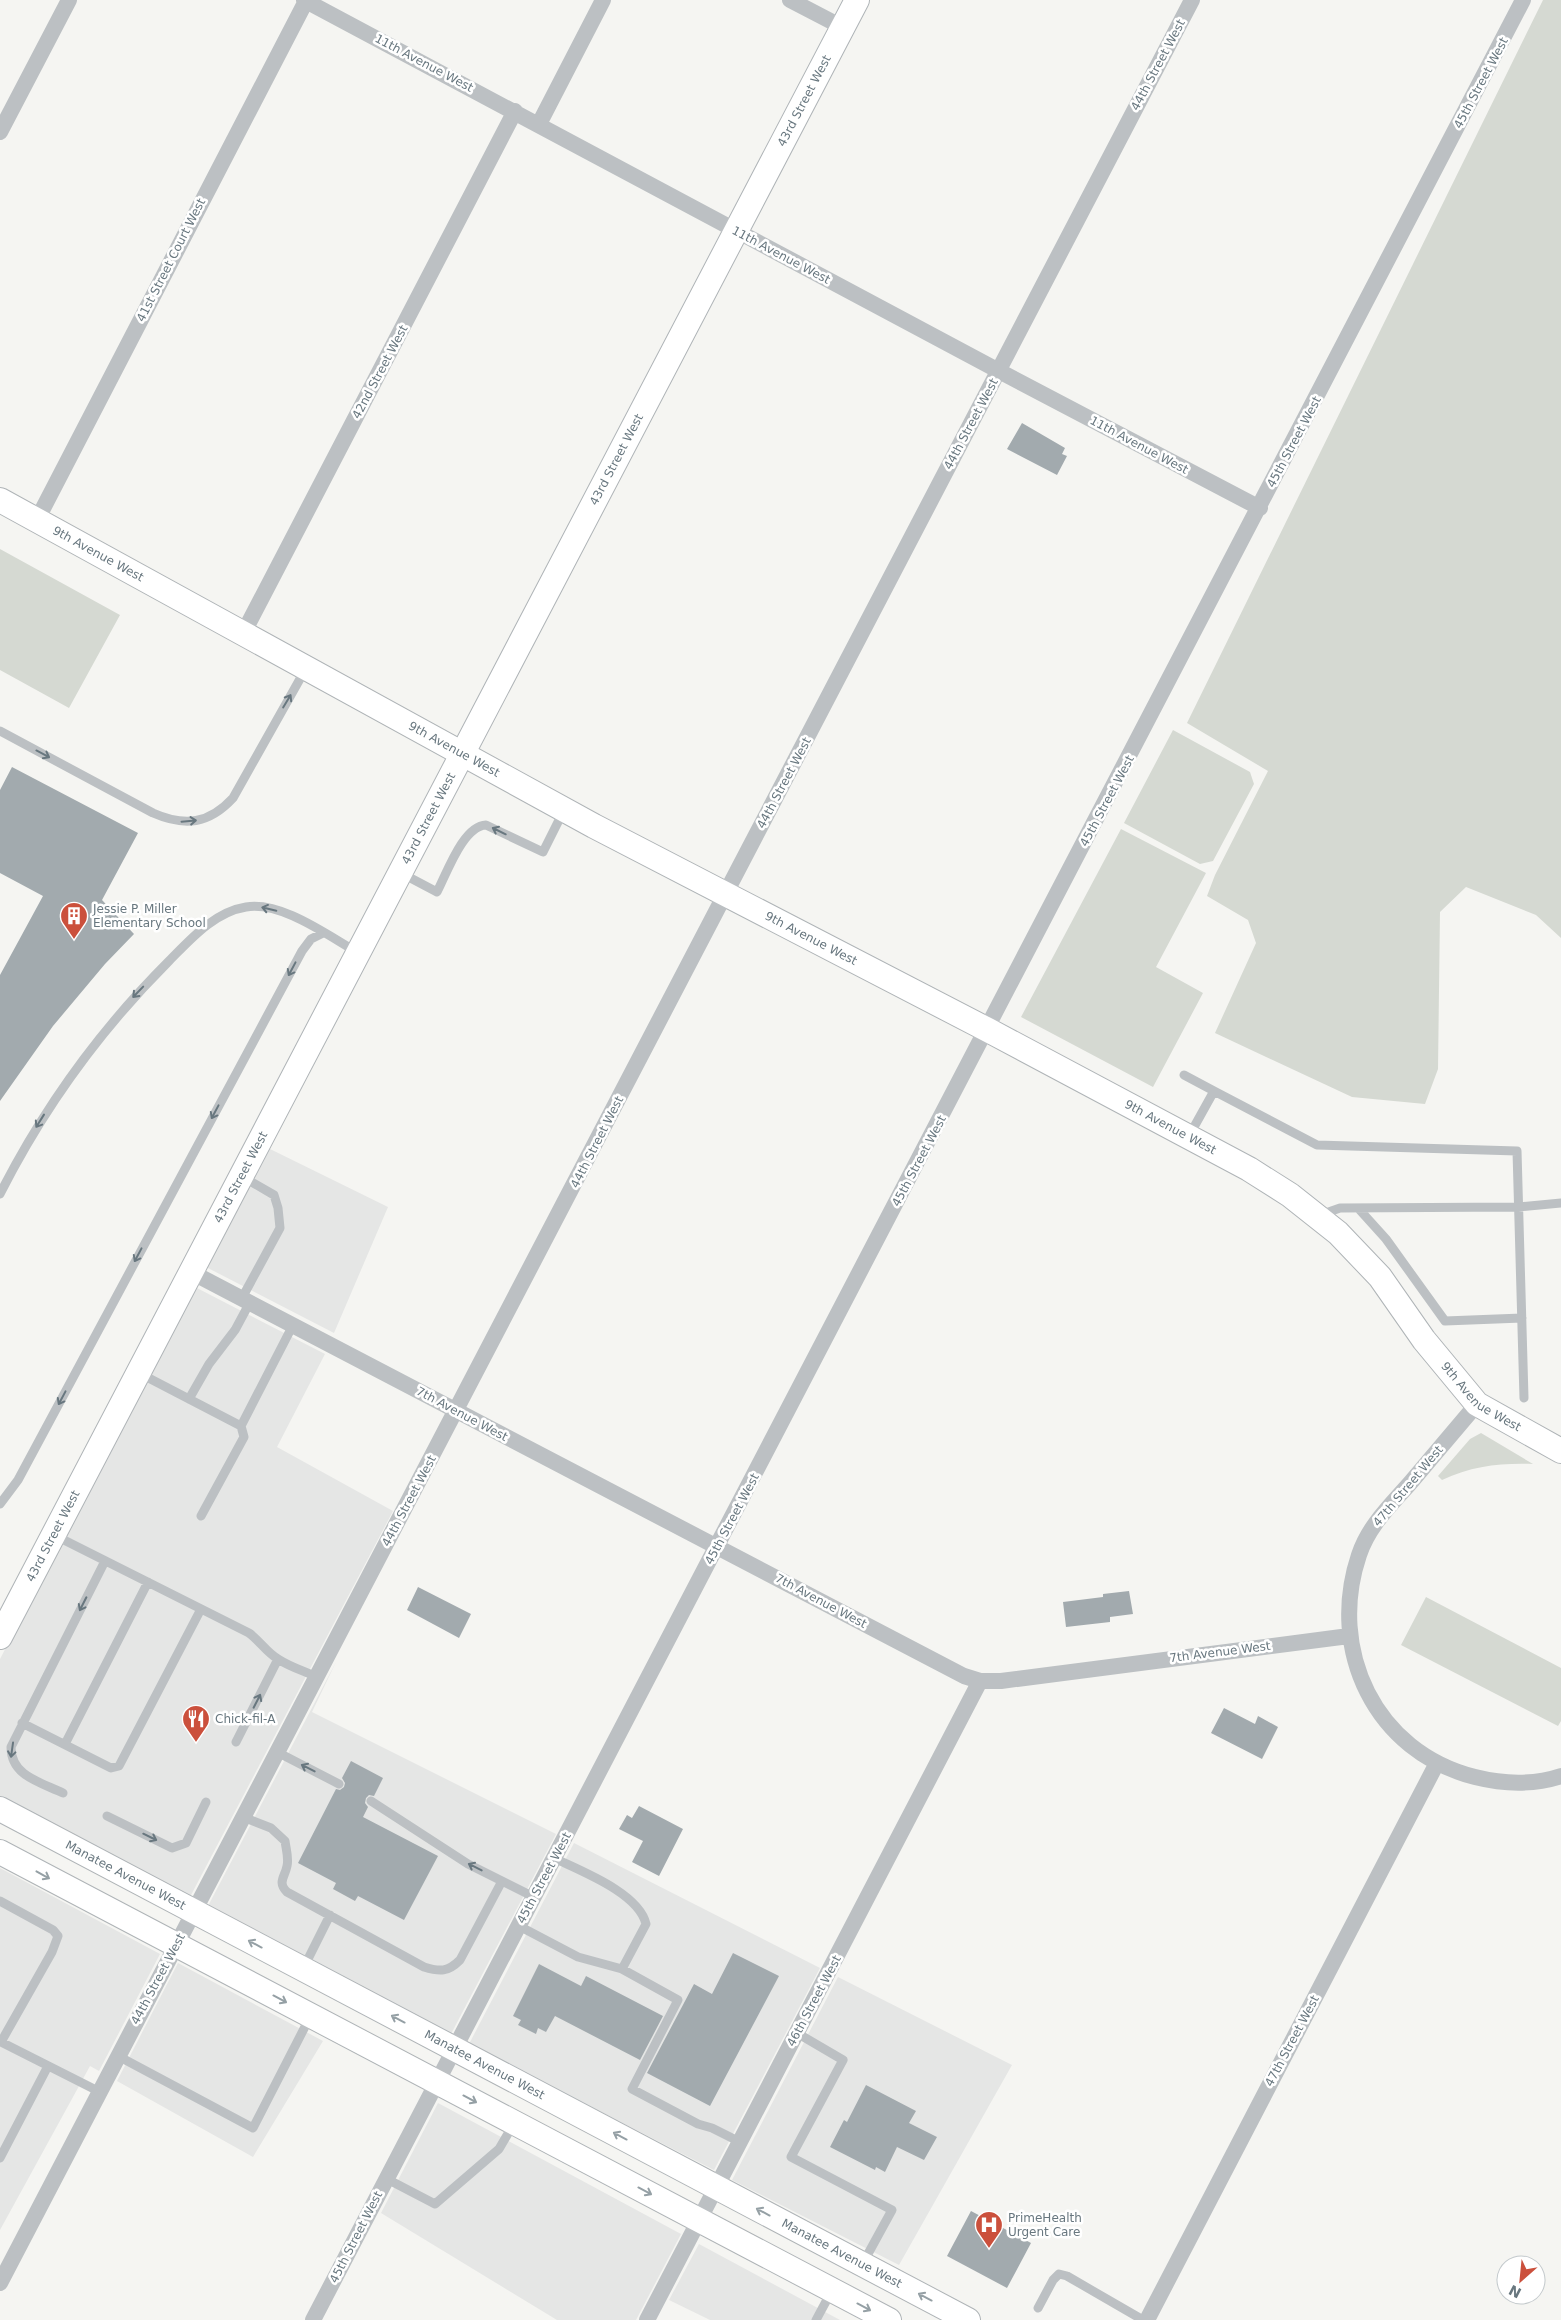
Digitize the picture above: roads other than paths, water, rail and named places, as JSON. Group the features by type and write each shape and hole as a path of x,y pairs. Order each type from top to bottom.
{"street":[{"path":"0,132 69,0"},
{"name":"11th Avenue West","path":"305,0 515,111 735,231 1260,508"},
{"name":"41st Street Court West","path":"36,520 305,0"},
{"path":"539,124 603,0"},
{"path":"790,0 842,28"},
{"name":"43rd Street West","path":"1,1633 464,754 856,0"},
{"name":"44th Street West","path":"0,2283 457,1411 1192,0"},
{"name":"45th Street West","path":"313,2320 988,1030 1523,0"},
{"name":"42nd Street West","path":"244,632 515,111"},
{"name":"9th Avenue West","path":"0,500 244,632 564,810 988,1030 1256,1173 1338,1233 1380,1278 1424,1340 1476,1404 1561,1451"},
{"name":"7th Avenue West","path":"191,1272 955,1671 980,1681 1001,1681 1349,1636"},
{"name":"47th Street West","path":"1349,1636 1348,1606 1352,1579 1360,1553 1372,1528 1388,1506 1407,1487 1476,1404"},
{"path":"1349,1636 1359,1673 1366,1690 1380,1714 1397,1734 1418,1752 1462,1774 1488,1780 1521,1782 1561,1776"},
{"name":"46th Street West","path":"647,2320 980,1681"},
{"name":"47th Street West","path":"1145,2320 1437,1763"},
{"name":"Manatee Avenue West","path":"0,1809 968,2320"},
{"path":"0,1852 889,2320"}],"lane":[{"path":"0,731 154,813 177,822 198,820 219,812 233,798 307,667"},
{"path":"401,873 437,892 468,833 479,825 486,825 543,852 564,810"},
{"path":"0,1194 42,1118 95,1043 147,983 208,925 232,911 258,906 283,912 359,953"},
{"path":"0,1504 18,1480 302,951 311,938 323,933"},
{"path":"1184,1075 1317,1145 1517,1151 1524,1398"},
{"path":"1189,1137 1214,1091"},
{"path":"189,1399 209,1364 235,1330 246,1300 280,1228 278,1208 274,1195 242,1176"},
{"path":"1317,1216 1340,1208 1518,1207 1561,1203"},
{"path":"1358,1208 1386,1239 1444,1321 1522,1318"},
{"path":"201,1516 244,1436 241,1426 293,1325"},
{"path":"138,1373 241,1426"},
{"path":"54,1535 249,1633 262,1642 266,1650 278,1659 317,1677"},
{"path":"62,1793 18,1771 11,1758 11,1747 105,1561"},
{"path":"65,1744 148,1582"},
{"path":"22,1723 111,1768 119,1766 201,1609"},
{"path":"236,1742 278,1659"},
{"path":"277,1752 339,1784"},
{"path":"371,1801 460,1859 534,1897"},
{"path":"107,1816 172,1848 186,1843 206,1802"},
{"path":"243,1817 271,1828 285,1841 288,1864 281,1882 287,1892 424,1967 439,1972 452,1969 460,1960 502,1881"},
{"path":"554,1858 608,1885 633,1903 644,1917 646,1924 622,1969"},
{"path":"0,1900 53,1930 58,1936 52,1952 0,2041 100,2092"},
{"path":"303,1969 330,1916"},
{"path":"519,1926 578,1957 622,1969 678,2000 632,2089 698,2124 712,2128 740,2142"},
{"path":"118,2056 253,2128 311,2015"},
{"path":"797,2033 843,2060 791,2157 892,2210 863,2264"},
{"path":"0,2158 48,2066"},
{"path":"386,2179 435,2204 499,2149 514,2123"},
{"path":"1038,2308 1053,2280 1059,2274 1067,2276 1145,2320"},
{"path":"816,2320 832,2290"}],"place":[{"name":"Jessie P. Miller Elementary School","path":"74,940"},
{"name":"Chick-fil-A","path":"196,1743"},
{"name":"PrimeHealth Urgent Care","path":"989,2249"}]}
